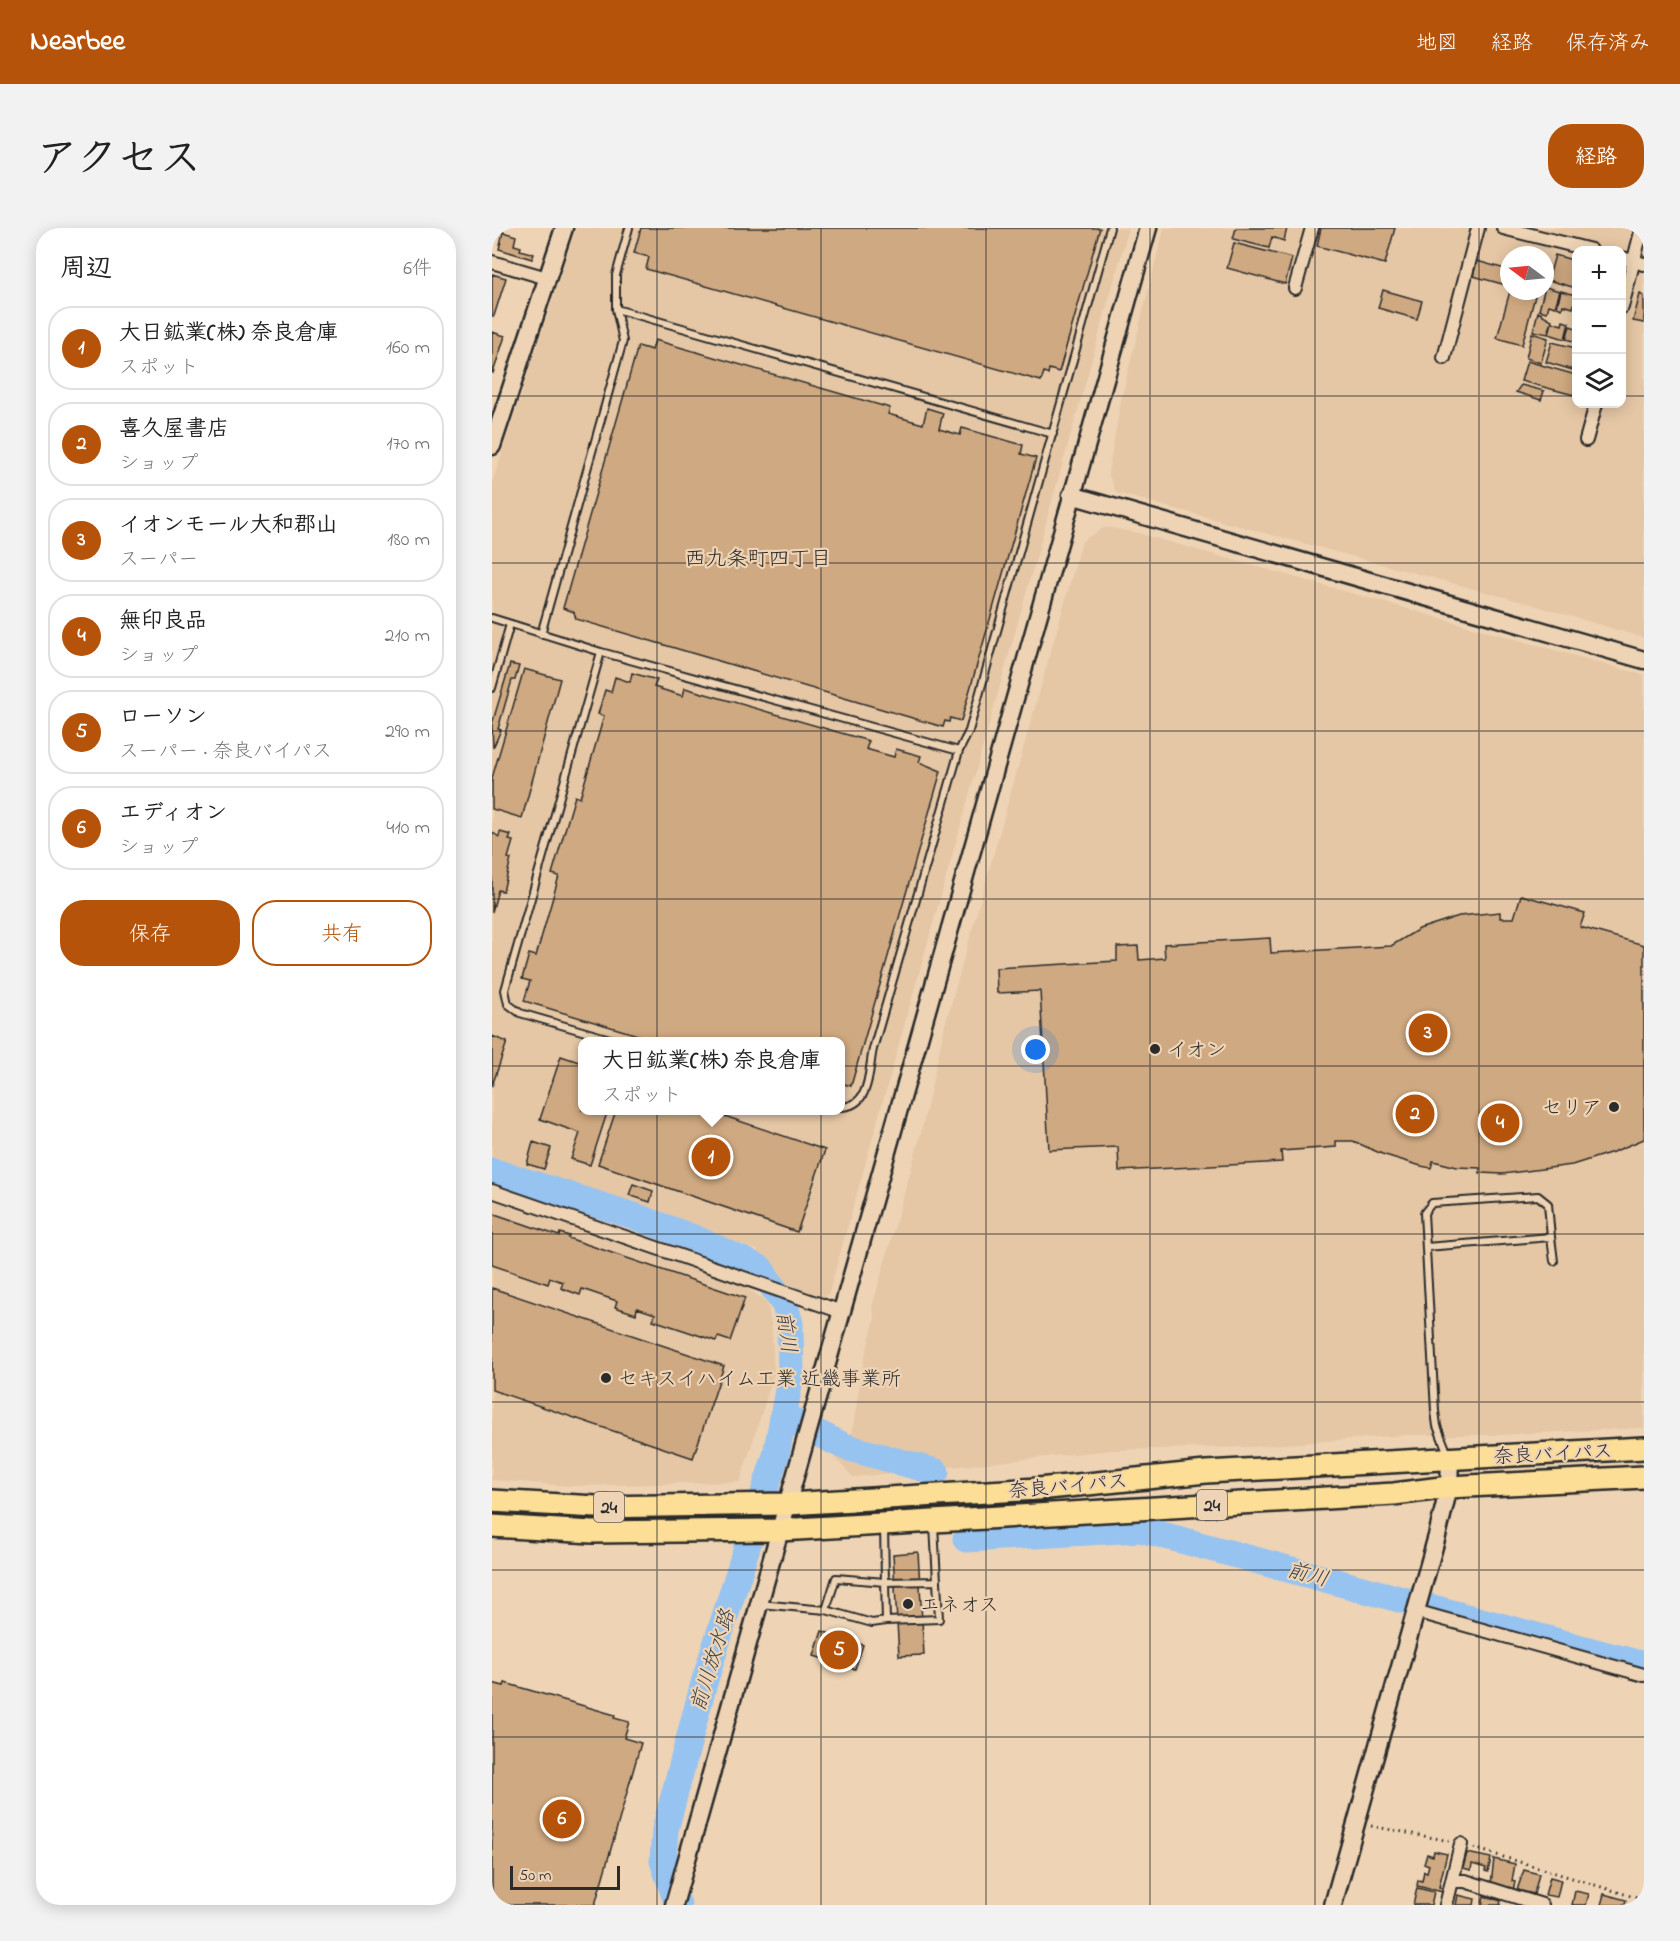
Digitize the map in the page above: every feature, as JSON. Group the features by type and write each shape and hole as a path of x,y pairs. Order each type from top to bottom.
{"highway":[{"name":"奈良バイパス","path":"492,1501 596,1507 788,1504 1038,1489 1206,1472 1644,1448"},
{"name":"奈良バイパス","path":"492,1526 592,1532 665,1533 723,1529 770,1530 1394,1494 1449,1486 1644,1477"}],"street":[{"path":"492,446 564,228"},
{"path":"674,1905 759,1604 770,1530 788,1504 1148,228"},
{"path":"1295,288 1312,228"},
{"path":"1444,358 1478,228"},
{"path":"1503,228 1576,246"},
{"path":"1624,300 1642,228"},
{"path":"492,262 547,278"},
{"path":"1586,440 1595,408"},
{"path":"1071,495 1644,660"},
{"path":"492,1191 842,1312"},
{"path":"1333,1905 1449,1486 1450,1459"},
{"path":"1415,1611 1644,1675"},
{"path":"1446,1905 1461,1844"},
{"path":"1452,1881 1465,1881 1515,1901 1542,1905"}],"lane":[{"path":"541,634 623,341 616,309 616,275 629,228"},
{"path":"845,1106 857,1103 866,1093 873,1049 959,751 969,731 1110,228"},
{"path":"616,309 1053,434"},
{"path":"492,618 601,652 959,751"},
{"path":"492,688 510,624"},
{"path":"601,652 505,990 508,1004 520,1013 606,1037"},
{"path":"1450,1459 1437,1426 1435,1411 1424,1213 1432,1203 1542,1197 1548,1204 1554,1261"},
{"path":"1426,1247 1551,1238"},
{"path":"759,1604 826,1610 872,1623 939,1619 933,1521"},
{"path":"884,1524 886,1621"},
{"path":"826,1610 836,1578 885,1582 937,1581"}],"path":[{"path":"1356,1821 1461,1844 1644,1900"}],"shaded area":[{"path":"576,228 1129,228 829,1293 825,1297 779,1282 757,1250 492,1158 492,483"},
{"path":"1164,228 1644,228 1644,638 1530,604 1116,493 1108,473 1122,395"},
{"path":"1105,527 1134,532 1644,675 1644,1428 1498,1435 1407,1435 1248,1447 1113,1450 853,1477 834,1457 832,1446 837,1436 852,1433 863,1364 875,1318 872,1307 920,1137 945,1025 1082,541"},
{"path":"492,1200 747,1288 767,1302 772,1329 774,1374 740,1482 569,1486 492,1480"}],"building":[{"path":"641,228 1100,228 1059,372 1049,369 1048,374 1044,372 1041,381 646,269 649,257 634,253"},
{"path":"1236,228 1287,228 1284,241 1272,237 1269,248 1233,239"},
{"path":"1321,228 1395,228 1385,264 1317,246"},
{"path":"503,232 516,236 514,245 521,247 520,250 534,254 532,259 499,249"},
{"path":"1234,243 1292,258 1285,284 1227,268"},
{"path":"1555,255 1572,260 1572,287 1554,282"},
{"path":"1477,261 1500,267 1500,283 1473,276"},
{"path":"492,274 506,278 494,316 492,316"},
{"path":"1554,289 1560,291 1555,307 1549,305 1547,312 1539,310 1542,300 1554,300"},
{"path":"1383,290 1422,301 1417,319 1378,308"},
{"path":"1561,291 1572,294 1572,308 1563,305 1562,309 1557,307"},
{"path":"1640,294 1644,296 1644,323 1633,321"},
{"path":"1508,300 1534,300 1522,345 1497,338"},
{"path":"1538,312 1552,320 1548,334 1533,331"},
{"path":"1563,321 1569,323 1565,339 1549,334 1552,322 1562,325"},
{"path":"1570,326 1572,327 1572,341 1566,339"},
{"path":"492,332 505,336 493,373 492,372"},
{"path":"1532,333 1548,338 1541,363 1526,358"},
{"path":"655,340 890,408 888,414 923,424 927,408 943,413 939,429 960,435 962,428 1023,445 1021,454 1036,458 961,721 950,718 949,722 945,721 943,727 576,619 574,612 563,608 638,346 652,350"},
{"path":"1552,342 1572,347 1572,370 1546,362"},
{"path":"1527,361 1572,374 1572,394 1521,381"},
{"path":"1521,385 1544,391 1541,400 1516,392"},
{"path":"510,664 519,666 515,680 512,680 498,729 501,730 493,748 492,724"},
{"path":"524,669 560,679 522,818 492,809 492,778"},
{"path":"632,673 657,680 654,687 683,696 685,688 869,741 866,749 894,757 896,749 921,756 919,762 941,771 851,1086 845,1084 845,1037 644,1037 524,1001 530,981 522,979 529,954 536,956 559,876 552,874 575,796 580,798 604,716 598,714 605,690 611,692 615,677 630,682"},
{"path":"492,832 499,837 500,832 511,835 509,840 513,841 503,891 498,890 492,912"},
{"path":"1521,895 1585,913 1580,927 1644,945 1644,1139 1572,1165 1503,1174 1480,1173 1480,1168 1457,1167 1433,1161 1431,1168 1421,1166 1382,1154 1353,1141 1336,1141 1336,1147 1281,1151 1282,1162 1119,1171 1118,1147 1049,1150 1040,991 997,993 996,968 1117,961 1117,947 1138,946 1139,960 1165,958 1164,944 1270,938 1271,953 1391,946 1419,929 1459,916 1500,912 1500,918 1514,918"},
{"path":"492,1036 507,1042 492,1086"},
{"path":"561,1056 578,1062 578,1115 606,1115 590,1165 571,1159 580,1133 540,1119"},
{"path":"614,1115 722,1115 825,1150 797,1232 598,1164"},
{"path":"533,1142 551,1148 544,1169 527,1164"},
{"path":"633,1184 653,1191 650,1202 629,1195"},
{"name":"セキスイハイム工業 近畿事業所","path":"492,1213 559,1236 560,1233 569,1236 568,1238 745,1298 730,1341 718,1337 716,1341 653,1320 655,1314 637,1308 636,1314 615,1307 617,1301 582,1289 580,1295 561,1288 563,1282 550,1278 548,1284 492,1265"},
{"name":"セキスイハイム工業 近畿事業所","path":"492,1288 724,1366 693,1458 492,1390"},
{"path":"918,1552 924,1655 899,1656 893,1554"},
{"path":"822,1631 863,1645 855,1669 814,1656"},
{"path":"492,1683 504,1686 505,1683 615,1715 614,1718 629,1722 624,1738 641,1743 595,1905 492,1905"},
{"path":"1434,1851 1447,1854 1439,1887 1444,1888 1443,1892 1417,1886 1418,1880 1422,1881 1424,1871 1427,1872 1429,1865 1424,1863 1427,1854 1433,1856"},
{"path":"1467,1853 1491,1858 1488,1872 1485,1871 1486,1868 1472,1864 1471,1870 1463,1868"},
{"path":"1494,1859 1515,1864 1513,1890 1491,1884"},
{"path":"1524,1870 1539,1874 1534,1894 1517,1890"},
{"path":"1550,1877 1561,1880 1557,1897 1545,1895"},
{"path":"1417,1888 1434,1892 1431,1905 1413,1905"},
{"path":"1575,1891 1589,1894 1586,1905 1572,1905"},
{"path":"1604,1894 1626,1900 1625,1905 1601,1905"},
{"path":"1458,1895 1475,1899 1474,1905 1456,1905"},
{"path":"1484,1896 1501,1901 1500,1905 1482,1905"}],"waterway":[{"name":"前川放水路","path":"492,1171 634,1216 696,1239 760,1268 785,1305 790,1324 791,1374 776,1455 704,1683 665,1830 663,1861 678,1905"},
{"name":"前川","path":"784,1417 846,1447 936,1472"},
{"name":"前川","path":"966,1539 1140,1529 1644,1665"}],"place":[{"name":"イオンモール大和郡山","path":"1428,1033"},
{"name":"イオン","path":"1155,1049"},
{"name":"セリア","path":"1614,1107"},
{"name":"喜久屋書店","path":"1415,1114"},
{"name":"無印良品","path":"1500,1123"},
{"name":"大日鉱業(株) 奈良倉庫","path":"711,1157"},
{"name":"セキスイハイム工業 近畿事業所","path":"606,1378"},
{"name":"エネオス","path":"908,1604"},
{"name":"ローソン","path":"839,1650"},
{"name":"エディオン","path":"562,1819"}],"district":[{"name":"西九条町四丁目","path":"758,558"}]}
